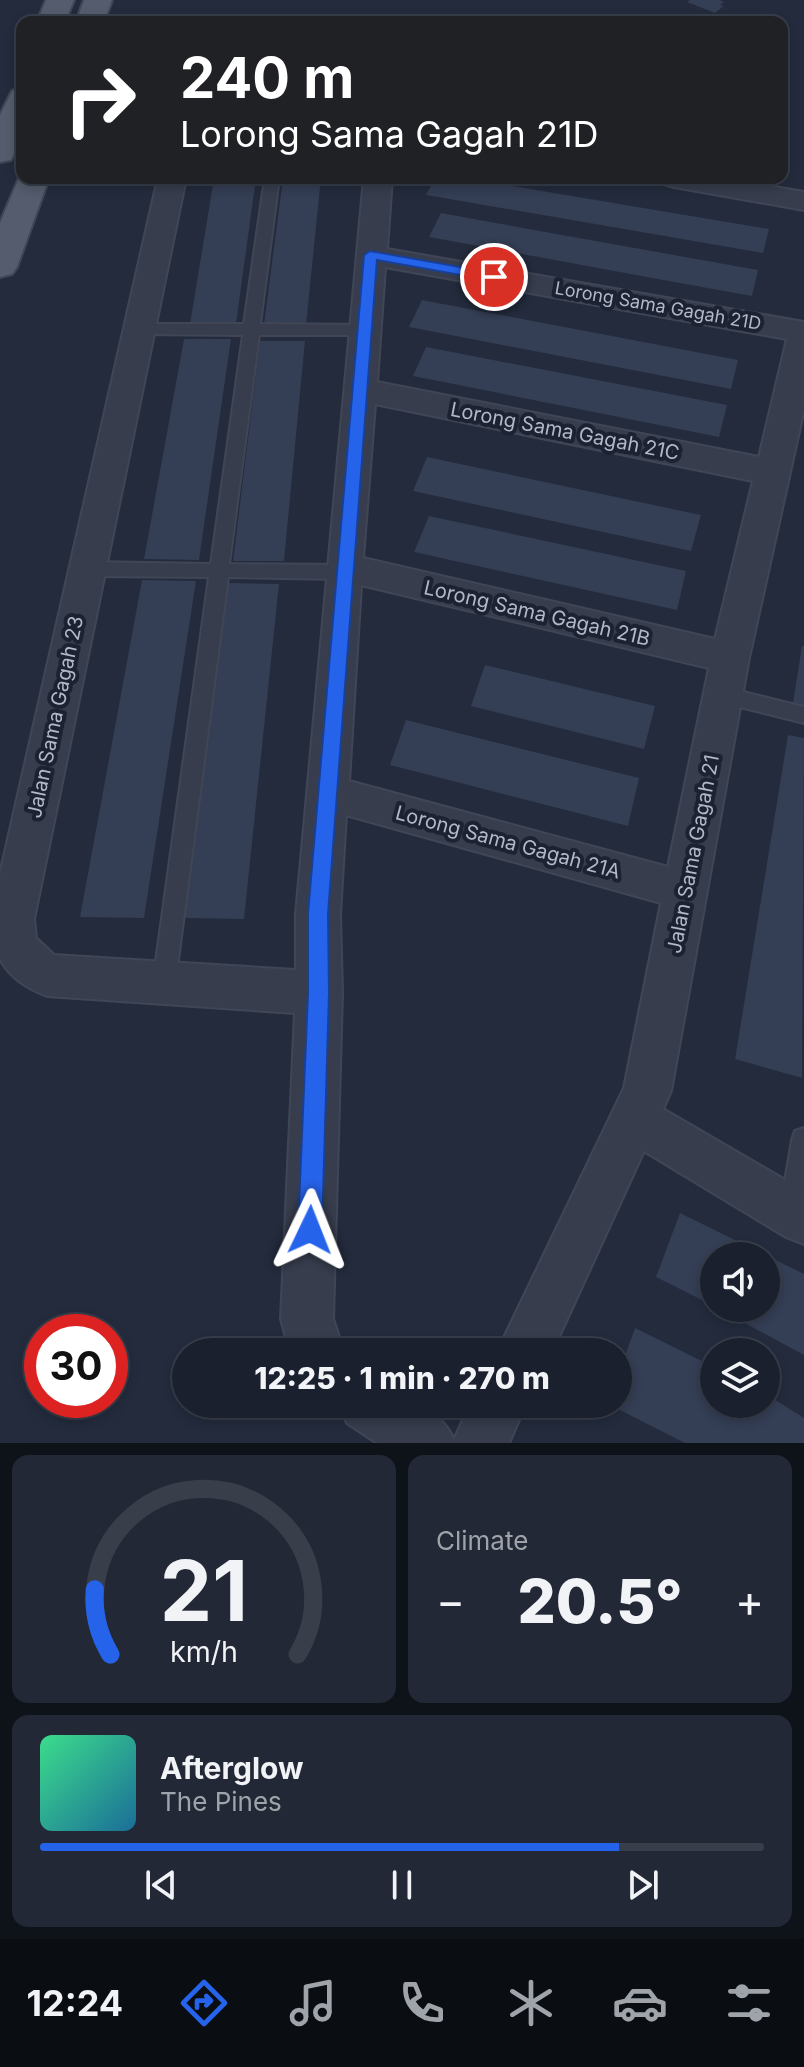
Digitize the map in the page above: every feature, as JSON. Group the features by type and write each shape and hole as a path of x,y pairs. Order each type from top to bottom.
{"main road":[{"path":"0,153 16,112"},
{"path":"0,267 31,184"}],"street":[{"name":"Jalan Sama Gagah 23","path":"171,184 12,919 12,936 23,960 47,975 319,993"},
{"path":"312,1335 318,914 343,570 377,184"},
{"path":"708,184 804,201"},
{"name":"Lorong Sama Gagah 21D","path":"370,255 804,334"},
{"name":"Jalan Sama Gagah 21","path":"531,1338 647,1091 726,677 785,448 804,334"},
{"name":"Lorong Sama Gagah 21C","path":"359,390 785,448"},
{"name":"Lorong Sama Gagah 21B","path":"343,570 726,677"},
{"name":"Lorong Sama Gagah 21A","path":"329,793 687,891"},
{"path":"635,1119 799,1216"},
{"path":"388,1418 427,1443"},
{"path":"480,1443 492,1418"}],"lane":[{"path":"164,983 271,184"},
{"path":"139,329 364,330"},
{"path":"88,569 343,570"},
{"path":"726,677 804,715"},
{"path":"799,1216 804,1140"}],"building":[{"path":"720,0 724,2 720,5 724,6 715,13 687,2"},
{"path":"213,184 255,184 236,324 190,324"},
{"path":"282,184 320,184 306,325 264,324"},
{"path":"432,184 500,184 769,229 763,253 426,195"},
{"path":"441,213 758,270 752,296 429,237"},
{"path":"422,300 738,360 731,389 409,327"},
{"path":"184,339 231,339 199,560 144,559"},
{"path":"260,341 305,341 284,561 233,561"},
{"path":"426,347 727,405 719,437 413,376"},
{"path":"427,457 701,515 691,551 413,491"},
{"path":"429,516 686,571 677,610 414,552"},
{"path":"142,580 196,581 144,918 80,917"},
{"path":"226,583 279,584 244,919 182,918"},
{"path":"804,646 804,712 792,709"},
{"path":"485,665 655,706 644,749 471,706"},
{"path":"406,720 639,778 628,826 390,765"},
{"path":"788,735 804,738 802,1078 735,1059"},
{"path":"680,1213 739,1242 700,1242 700,1299 656,1277"},
{"path":"780,1262 804,1274 804,1355 780,1342 780,1338 773,1338 743,1322 780,1322"},
{"path":"635,1328 700,1360 700,1418 780,1418 780,1403 804,1418 804,1443 685,1443 632,1416 631,1338"}],"route":[{"path":"310,1230 319,993 318,914 370,255 494,277"}]}
